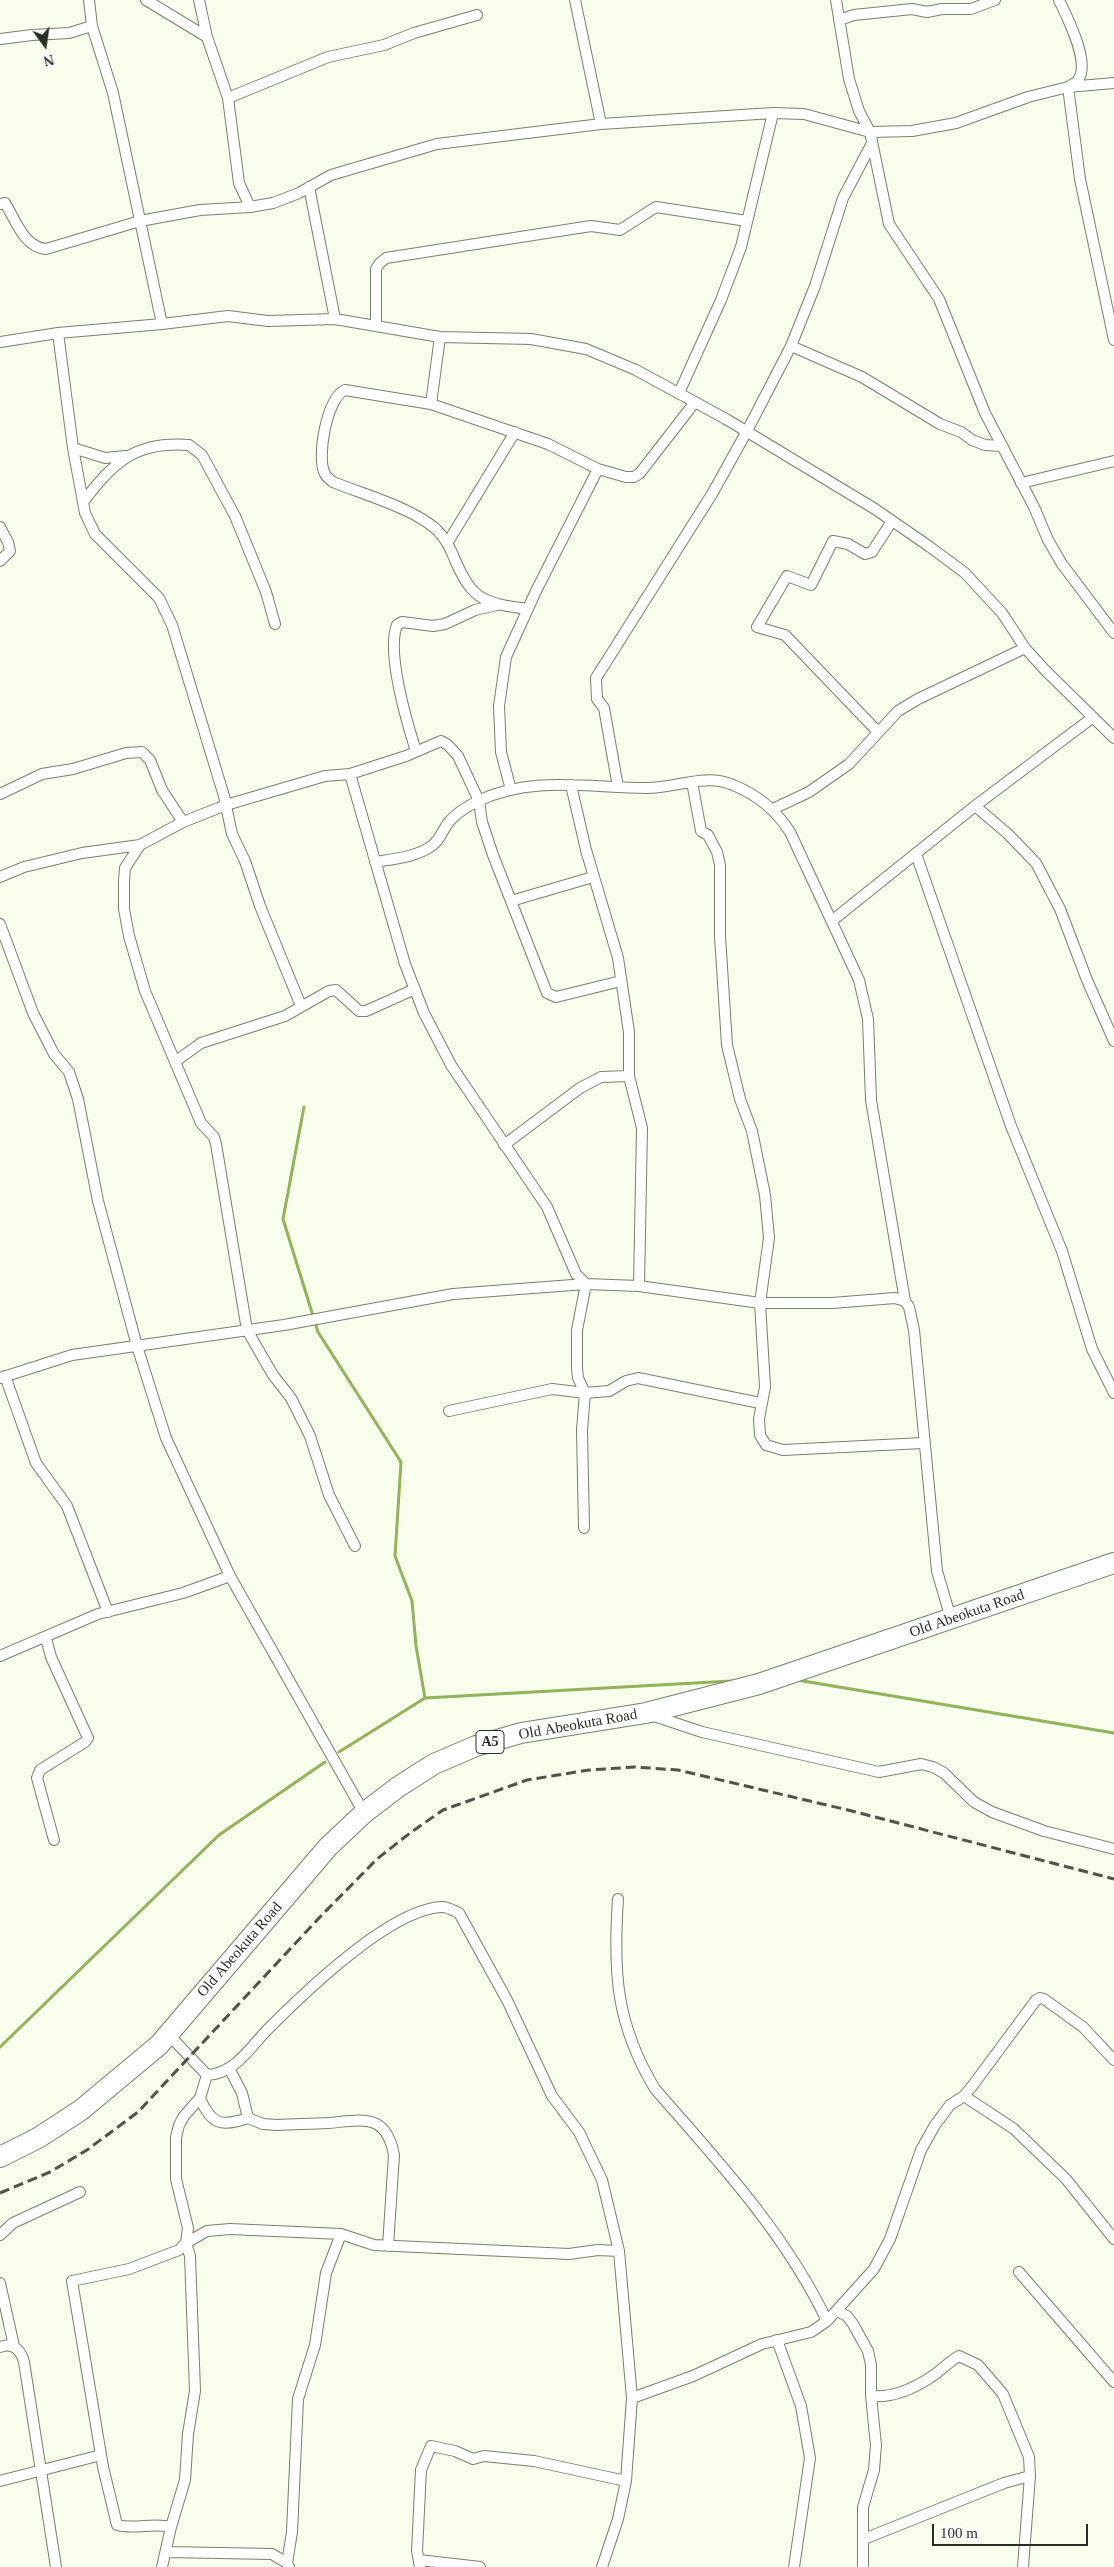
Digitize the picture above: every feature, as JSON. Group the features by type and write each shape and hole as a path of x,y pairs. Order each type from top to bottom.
{"highway":[{"name":"Old Abeokuta Road","path":"0,2157 38,2138 81,2110 116,2083 168,2034 328,1847 364,1813 398,1787 434,1764 476,1746 521,1733 646,1713 759,1684 1114,1563"}],"street":[{"path":"89,0 92,26 113,93 162,324"},
{"path":"146,0 207,37"},
{"path":"199,0 207,37 228,98 239,183 250,207"},
{"path":"575,0 601,124"},
{"path":"836,0 850,79 859,111 870,132 889,224 939,299 985,413 1034,506 1048,540 1062,564 1114,633"},
{"path":"839,20 854,14 912,9 928,12 942,9 971,9 995,0"},
{"path":"1059,0 1073,30 1081,59 1081,74 1078,81 1068,87"},
{"path":"228,98 328,57 384,45 414,32 477,15"},
{"path":"0,39 32,34 69,33 92,26"},
{"path":"0,204 5,203 28,241 37,248 58,246 140,221 200,210 250,207 273,202 309,187 331,175 437,144 601,124 773,114 804,114 870,132 912,131 956,123 1028,97 1068,87 1114,83"},
{"path":"1068,87 1080,179 1114,340"},
{"path":"679,393 721,300 741,247 773,114"},
{"path":"618,787 604,708 597,699 596,678 712,494 747,432 790,346 818,277 843,198 872,144"},
{"path":"309,187 336,319"},
{"path":"376,326 376,270 380,262 386,258 591,226 620,230 656,207 747,221"},
{"path":"0,342 58,333 228,316 268,321 336,319 440,337 532,339 586,349 636,370 747,432 892,521 965,573 1002,613 1025,648 1092,718 1114,738"},
{"path":"58,333 73,448 85,513 95,534 159,598 172,625 226,805 232,834 301,1006"},
{"path":"431,404 440,337"},
{"path":"790,346 862,377 940,424 961,432 972,440 985,445 1002,446"},
{"path":"528,609 497,605 474,594 465,582 448,542 437,530 416,516 333,482 325,474 321,456 323,434 340,391 344,390 431,404 548,444 598,469 626,478 638,475 694,402"},
{"path":"448,542 515,432"},
{"path":"83,502 102,478 126,456 143,448 177,444 188,445 202,455 235,516 266,592 275,624"},
{"path":"73,448 105,458 126,456"},
{"path":"1021,482 1114,461"},
{"path":"511,790 502,752 499,706 506,657 598,469"},
{"path":"878,732 785,635 757,627 786,576 811,586 833,541 848,544 865,554 872,552 892,521"},
{"path":"0,527 8,542 10,551 0,561"},
{"path":"416,751 408,726 398,678 394,646 397,624 402,622 433,626 446,624 475,610 497,605"},
{"path":"773,809 809,792 849,764 898,711 918,699 1025,648"},
{"path":"832,920 975,806 1092,718"},
{"path":"0,877 24,867 82,854 140,846 183,822 226,805 326,776 350,774 441,741 448,745 458,756 479,800 482,822 547,993 550,996 621,981"},
{"path":"0,794 42,774 73,769 126,753 142,752 150,760 162,790 183,822"},
{"path":"350,774 375,862 415,989 451,1065 547,1206 576,1274 586,1284"},
{"path":"375,862 412,855 433,844 448,823 462,810 479,800 511,790 559,784 648,788 714,780 732,784 768,804 773,809 790,832 832,920 858,980 868,1020 871,1100 905,1301 909,1307 914,1330 923,1443 937,1571 951,1619"},
{"path":"692,782 701,831 708,835 717,852 720,865 720,936 727,1045 752,1132 765,1195 769,1238 760,1303 765,1387 760,1403 760,1435 766,1445 772,1448 814,1450 923,1443"},
{"path":"571,785 593,878 618,958 628,1032 629,1076 642,1128 639,1286"},
{"path":"975,806 1008,834 1036,862 1060,909 1087,980 1114,1041"},
{"path":"140,846 125,868 124,909 139,977 201,1123 214,1137 247,1330 273,1375 291,1398 310,1436 329,1495 355,1546"},
{"path":"916,854 1011,1126 1062,1251 1092,1349 1114,1392"},
{"path":"511,901 593,878"},
{"path":"0,924 33,1013 54,1054 69,1072 78,1099 98,1201 137,1346 166,1438 230,1576 364,1813"},
{"path":"176,1061 201,1043 285,1016 329,990 336,990 359,1011 366,1012 415,989"},
{"path":"504,1145 580,1088 594,1080 608,1076 629,1076"},
{"path":"108,1612 67,1506 36,1463 2,1377 72,1355 247,1330 453,1294 586,1284 639,1286 760,1303 832,1303 895,1298 905,1301"},
{"path":"584,1528 582,1430 585,1393 578,1378 577,1330 586,1284"},
{"path":"449,1411 552,1389 585,1393 609,1391 626,1381 645,1379 760,1403"},
{"path":"0,1656 108,1612 183,1593 230,1576"},
{"path":"46,1638 51,1657 88,1738 85,1742 40,1770 37,1778 54,1840"},
{"path":"646,1713 702,1732 879,1772 920,1764 933,1767 944,1773 974,1802 992,1812 1044,1831 1114,1849"},
{"path":"618,1899 615,1967 618,1991 627,2031 643,2069 656,2089 751,2200 818,2302 827,2321"},
{"path":"208,2075 230,2070 269,2028 332,1970 399,1920 443,1906 459,1913 507,2000 552,2096 579,2132 602,2180 619,2251 632,2398 626,2481 618,2518 602,2567"},
{"path":"632,2398 693,2376 762,2344 811,2332 827,2321 874,2269 890,2239 912,2173 935,2125 950,2106 964,2096 1040,1998 1084,2027 1114,2060"},
{"path":"168,2034 208,2075"},
{"path":"230,2070 242,2093 248,2118"},
{"path":"162,2567 184,2480 188,2434 195,2391 190,2256 186,2243 188,2228 176,2179 176,2137 184,2116 200,2098 208,2075"},
{"path":"964,2096 1020,2135 1066,2179 1114,2239"},
{"path":"200,2098 206,2113 216,2121 233,2124 248,2118 277,2125 364,2119 379,2125 392,2142 394,2155 388,2246"},
{"path":"0,2235 13,2223 80,2192"},
{"path":"171,2527 158,2524 131,2529 117,2525 101,2455 72,2281 128,2269 178,2250 207,2231 230,2229 341,2234 374,2245 388,2246 569,2254 598,2250 619,2251"},
{"path":"166,2552 272,2554 288,2565 292,2532 298,2399 315,2345 326,2273 341,2234"},
{"path":"1020,2272 1114,2382"},
{"path":"0,2283 14,2346"},
{"path":"837,2311 847,2316 868,2351 871,2365 871,2396 876,2445 874,2470 864,2507 863,2567"},
{"path":"777,2340 801,2406 810,2458 794,2567"},
{"path":"0,2347 6,2344 14,2346 21,2352 24,2362 56,2567"},
{"path":"871,2396 895,2395 933,2377 949,2361 959,2356 969,2359 978,2365 1003,2394 1029,2457 1030,2476 1023,2567"},
{"path":"480,2567 420,2564 417,2551 421,2470 431,2446 455,2451 473,2458 484,2456 534,2461 626,2481"},
{"path":"0,2481 101,2455"},
{"path":"864,2540 1004,2483 1030,2476"}],"waterway":[{"path":"304,1107 283,1219 318,1332 401,1462 395,1556 412,1601 416,1646 425,1698"},
{"path":"797,1680 1114,1733"},
{"path":"339,1752 425,1698 731,1681"},
{"path":"0,2047 219,1835 325,1762"}],"railway":[{"path":"0,2193 50,2172 87,2150 138,2112 319,1918 377,1859 410,1833 443,1810 527,1780 589,1770 635,1767 678,1770 848,1810 1114,1879"}]}
